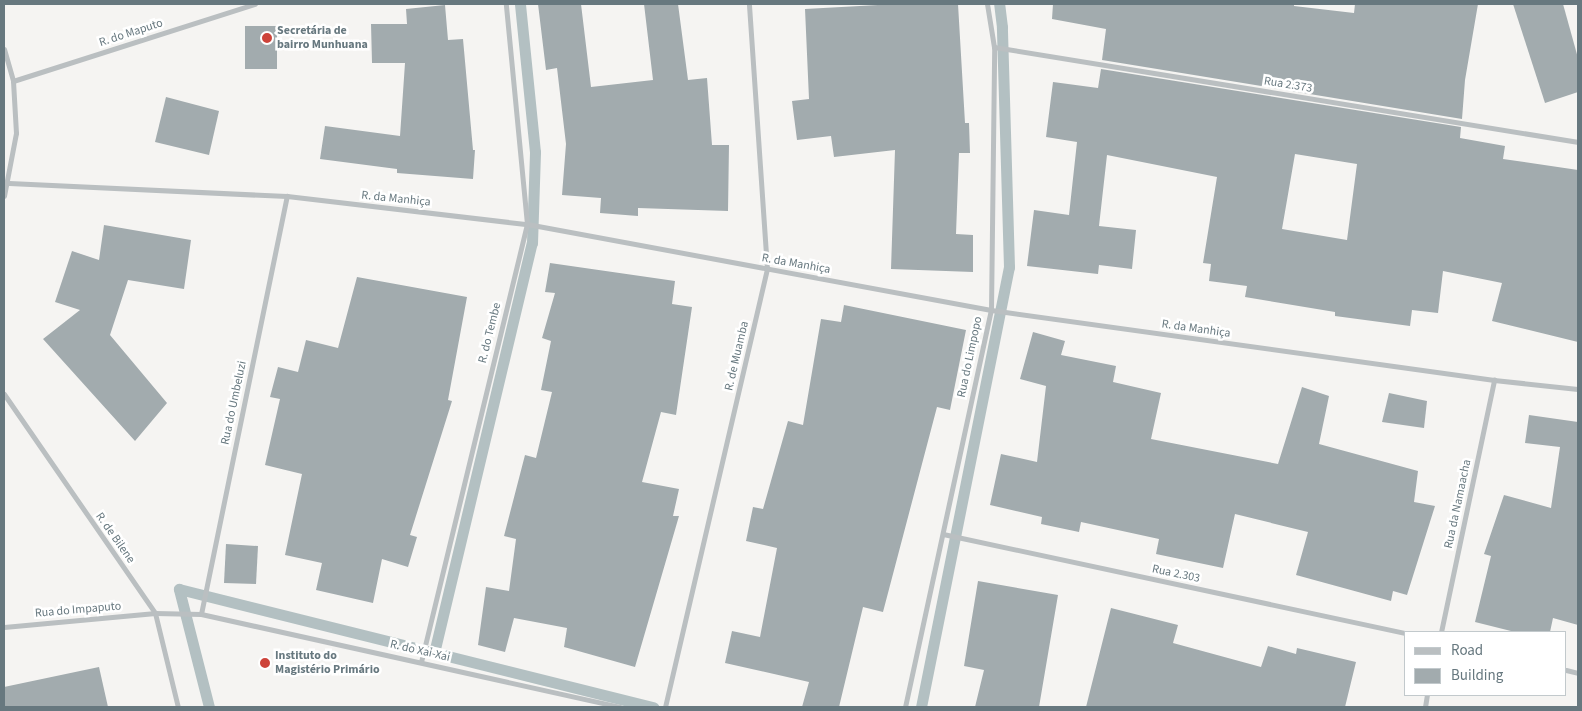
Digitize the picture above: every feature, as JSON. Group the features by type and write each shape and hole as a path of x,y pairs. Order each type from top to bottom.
{"street":[{"name":"R. do Maputo","path":"13,82 255,4"},
{"name":"R. do Tembe","path":"421,662 527,224 506,4"},
{"name":"R. de Muamba","path":"665,707 767,269 749,4"},
{"name":"Rua do Limpopo","path":"905,707 991,310 994,47 987,4"},
{"name":"Rua 2.373","path":"994,47 1578,142"},
{"path":"4,49 13,82 16,133 4,196"},
{"name":"R. da Manhiça","path":"8,183 287,196 527,224 991,310 1494,380 1578,389"},
{"name":"Rua do Umbeluzi","path":"201,614 287,196"},
{"name":"Rua da Namaacha","path":"1442,631 1494,380"},
{"name":"R. de Bilene","path":"4,394 155,613 178,707"},
{"name":"Rua 2.303","path":"943,534 1404,633"},
{"name":"R. do Xai-Xai","path":"155,613 201,614 620,707"},
{"name":"Rua do Impaputo","path":"4,627 155,613"}],"building":[{"path":"538,4 581,4 591,87 653,80 644,4 678,4 688,80 707,78 712,145 729,145 728,211 638,208 638,216 600,213 601,198 562,195 566,144 557,68 546,70"},
{"path":"896,4 958,4 965,123 969,123 970,153 959,153 956,234 973,235 973,272 891,269 895,150 834,157 831,136 797,140 792,101 809,99 805,9"},
{"path":"1053,4 1294,4 1294,6 1354,13 1355,4 1478,4 1465,80 1462,119 1102,60 1106,29 1052,19"},
{"path":"1513,4 1563,4 1578,58 1578,92 1545,103"},
{"path":"445,5 448,40 463,39 473,150 475,150 473,179 397,173 397,169 320,159 325,126 400,136 405,63 372,63 371,24 407,24 406,9"},
{"name":"Secretária de bairro Munhuana","path":"245,26 277,26 277,69 245,69"},
{"path":"1101,69 1461,127 1460,138 1505,146 1503,159 1578,170 1578,342 1492,321 1502,283 1443,271 1438,313 1412,310 1410,326 1335,316 1335,312 1245,297 1247,286 1209,281 1211,264 1203,263 1217,177 1107,155 1099,226 1136,230 1132,269 1099,265 1098,274 1027,266 1034,210 1069,215 1077,142 1046,137 1053,82 1098,88","holes":["1295,154 1357,164 1347,240 1282,229"]},
{"path":"166,97 219,111 209,155 155,142"},
{"path":"104,225 191,240 184,289 128,280 110,335 167,403 135,441 43,339 80,310 55,302 72,251 99,260"},
{"path":"550,263 675,281 672,304 692,307 676,415 661,412 642,482 679,489 673,516 679,516 635,667 564,647 567,628 514,618 505,652 478,645 486,587 509,591 516,539 504,536 525,455 536,458 552,392 541,390 551,341 542,338 555,293 545,292"},
{"path":"357,277 467,297 448,400 452,401 410,535 417,537 408,567 382,559 373,603 316,590 322,563 285,555 302,474 265,465 280,399 270,397 278,367 298,372 306,340 338,348"},
{"path":"844,305 966,330 950,410 937,407 883,612 863,607 839,707 802,707 809,682 725,663 732,631 760,637 777,548 746,541 753,507 763,509 788,421 803,425 821,319 841,322"},
{"path":"1033,332 1065,341 1061,355 1116,366 1113,382 1161,393 1151,439 1278,464 1302,387 1329,396 1319,444 1418,471 1414,502 1435,506 1407,595 1393,591 1391,601 1296,575 1308,532 1235,514 1223,568 1156,554 1159,539 1081,522 1079,532 1041,524 1042,517 990,505 1001,454 1037,462 1046,386 1020,379"},
{"path":"1389,393 1427,401 1424,428 1382,422"},
{"path":"1529,415 1578,422 1578,625 1553,618 1550,631 1511,631 1475,622 1491,556 1484,554 1504,495 1551,508 1560,447 1525,443"},
{"path":"226,544 258,546 256,584 224,583"},
{"path":"978,581 1058,595 1039,707 975,707 984,670 964,666"},
{"path":"1111,608 1178,625 1173,643 1261,667 1268,646 1296,654 1297,648 1356,662 1345,707 1086,707"},
{"path":"99,667 108,707 4,707 4,687"}],"waterway":[{"path":"434,653 532,243 535,152 520,4"},
{"path":"921,707 1009,267 1002,27 999,4"},
{"path":"209,707 179,589 654,707"}],"place":[{"name":"Secretária de bairro Munhuana","path":"267,38"},
{"name":"Instituto do Magistério Primário","path":"265,663"}]}
